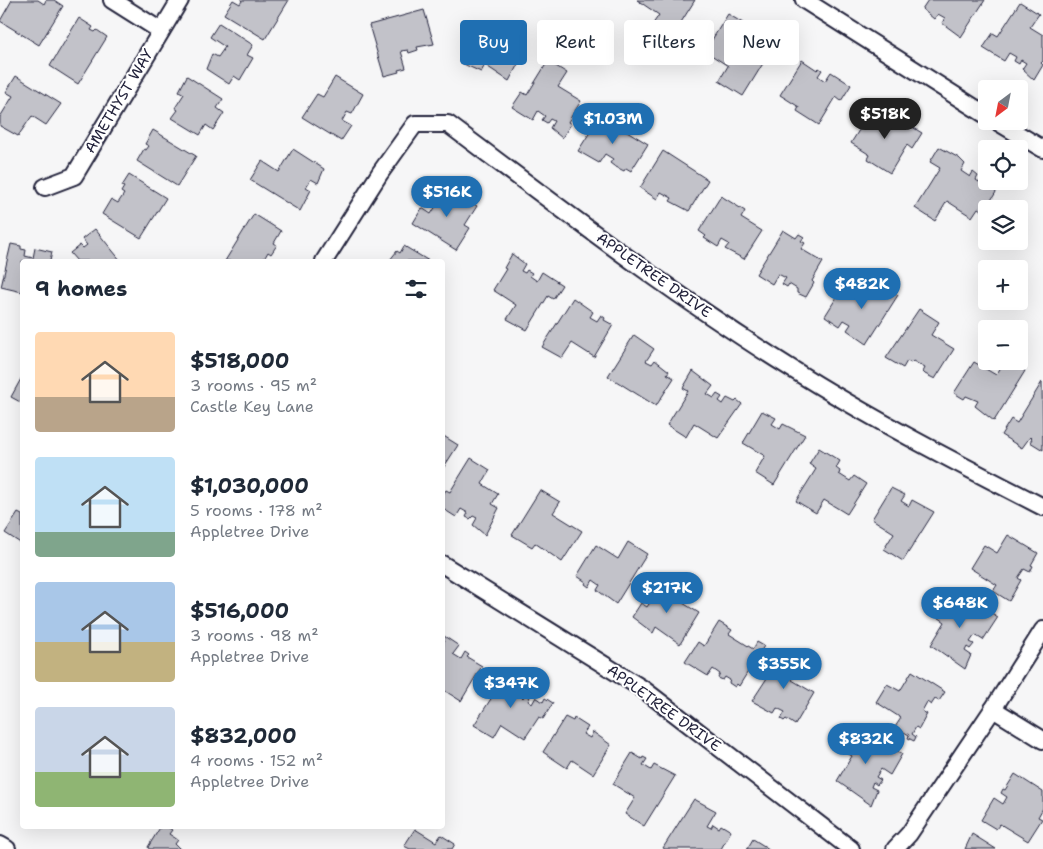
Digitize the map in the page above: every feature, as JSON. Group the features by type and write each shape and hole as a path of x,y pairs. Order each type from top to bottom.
{"street":[{"path":"112,0 161,31"},
{"name":"AMETHYST WAY","path":"45,187 74,176 180,0"},
{"path":"804,0 978,110"},
{"name":"APPLETREE DRIVE","path":"325,259 380,173 415,124 448,124 690,302 789,368 938,454 1043,507"},
{"path":"1011,130 1043,149"},
{"name":"APPLETREE DRIVE","path":"445,566 643,689 851,849"},
{"path":"895,849 909,834 993,709 1043,630"},
{"path":"993,709 1043,740"},
{"path":"0,845 6,849"}],"building":[{"path":"12,0 38,0 44,4 46,0 54,0 63,6 39,45 0,21"},
{"path":"233,0 240,4 241,0 289,0 265,39 224,14"},
{"path":"637,0 695,0 682,20 656,20 659,15"},
{"path":"928,0 985,0 961,37 942,23 945,18 938,14 934,19 922,9"},
{"path":"1020,2 1039,14 1030,27 1043,35 1043,61 1041,63 1043,65 1034,80 1022,69 1026,63 1021,60 1019,64 1014,61 1016,57 1009,53 1004,61 983,48 993,33 998,36"},
{"path":"424,10 434,44 417,47 418,50 409,53 408,50 401,51 406,68 384,76 369,25"},
{"path":"728,14 738,20 724,20"},
{"path":"79,18 93,27 91,30 95,32 97,30 107,37 78,84 50,66"},
{"path":"724,20 724,63 714,57 714,37"},
{"path":"219,23 253,45 247,55 253,58 240,80 234,76 229,84 206,69 212,54 218,57 225,47 210,37"},
{"path":"802,60 817,70 819,68 822,70 818,76 825,81 831,72 851,85 841,101 836,97 819,125 797,111 799,107 780,95"},
{"path":"466,65 485,65 481,72"},
{"path":"485,65 518,65 509,81"},
{"path":"546,65 554,65 567,73 558,87 581,101 568,122 571,124 562,138 550,128 554,121 550,119 547,123 542,120 545,116 538,111 533,120 512,107 522,92 527,95"},
{"path":"726,65 762,65 743,96 719,81 728,66"},
{"path":"16,76 61,104 46,125 32,116 18,136 0,126 0,117 13,96 6,92"},
{"path":"187,76 223,99 217,108 224,113 213,130 206,125 200,135 172,118 178,110 175,108 184,94 179,91"},
{"path":"335,77 363,94 352,114 347,112 342,121 351,126 341,141 302,117 317,94 323,97"},
{"path":"873,108 888,118 889,115 893,117 888,124 896,129 901,120 922,133 912,149 907,145 890,173 868,159 870,155 851,143"},
{"path":"601,115 648,144 631,171 626,168 624,171 614,166 610,163 613,159 605,154 599,163 578,151"},
{"path":"153,130 196,156 177,186 137,161 144,149 146,150 149,146 145,144"},
{"path":"939,147 959,158 965,164 961,171 970,177 973,172 978,176 976,180 978,181 978,190 997,190 991,200 978,200 978,208 972,217 947,201 935,221 915,208 940,168 930,162"},
{"path":"293,149 324,169 318,183 311,179 306,187 311,190 300,211 250,180 262,161 279,172"},
{"path":"663,151 708,180 689,211 670,201 672,198 661,192 657,199 640,188"},
{"path":"129,175 166,198 141,238 102,214 111,199 118,203 124,194 121,192 124,187 122,186"},
{"path":"443,185 477,206 465,225 470,228 456,250 413,223 422,208 431,214 436,206 429,201 431,198 434,200"},
{"path":"721,196 745,211 741,218 762,231 744,259 725,249 729,244 722,240 718,247 704,238 706,236 699,231"},
{"path":"254,214 281,231 274,243 277,245 271,254 268,252 264,259 226,259"},
{"path":"95,229 119,259 75,259 70,253 80,245 83,248 87,245 82,239"},
{"path":"783,230 796,238 799,234 804,237 801,241 805,243 801,249 823,262 812,281 814,283 806,297 797,293 797,289 789,284 787,287 782,284 786,278 778,274 772,284 756,274"},
{"path":"11,244 21,246 21,249 26,250 25,256 33,258 35,248 52,252 50,259 20,259 20,292 1,287"},
{"path":"404,246 426,259 391,259 397,251 400,253"},
{"path":"512,254 525,264 521,271 525,273 527,270 532,273 530,276 537,281 542,272 562,285 553,299 548,296 527,330 507,319 516,305 493,290 506,269 504,268"},
{"path":"879,283 898,295 867,344 847,330 851,324 844,320 840,326 825,316 845,284 869,299"},
{"path":"573,298 593,312 590,317 597,321 601,315 605,318 604,320 613,325 594,357 572,343 562,358 542,347"},
{"path":"919,309 939,322 931,335 954,349 935,379 925,374 923,372 925,368 913,361 911,363 907,361 903,368 886,358"},
{"path":"634,335 654,349 646,361 652,364 655,360 669,371 667,374 674,378 656,406 608,376"},
{"path":"974,362 978,364 978,370 988,370 996,375 999,370 1025,371 994,421 975,406 978,401 966,396 964,399 954,393"},
{"path":"693,371 713,386 707,394 714,398 717,394 722,397 719,401 723,404 727,398 735,402 737,400 742,404 718,438 694,423 686,437 667,425 688,391 683,388"},
{"path":"20,381 20,402 11,397"},
{"path":"1042,382 1043,450 1030,442 1032,439 1030,437 1022,448 1001,435 1011,419 1017,423"},
{"path":"762,411 776,418 772,424 780,429 783,424 805,435 774,485 755,473 765,456 743,443"},
{"path":"445,437 458,445 445,465"},
{"path":"819,448 840,461 836,468 840,471 839,474 850,481 854,476 866,484 847,514 824,500 816,513 796,501 816,469 809,464"},
{"path":"471,458 490,470 482,484 498,494 492,504 499,508 485,535 473,525 477,518 473,516 470,519 466,517 468,513 461,509 456,517 445,510 445,492 446,490 450,492"},
{"path":"891,488 905,495 901,501 909,506 912,500 934,512 903,561 884,549 894,533 872,519"},
{"path":"540,490 560,502 553,513 582,531 562,562 535,543 532,547 512,535"},
{"path":"18,513 20,514 20,543 5,533"},
{"path":"1008,535 1038,553 1031,565 1033,566 1030,572 1024,569 1018,578 1021,580 1009,601 993,591 997,585 970,568 984,545 997,553"},
{"path":"628,542 647,554 616,604 597,590 600,585 593,580 589,587 585,584 586,582 577,576 596,545 618,559"},
{"path":"663,582 687,597 683,603 699,613 680,644 656,627 653,633 632,617 641,603 647,607"},
{"path":"944,594 977,615 982,607 998,617 983,640 975,635 970,642 974,644 970,649 967,647 965,651 971,655 965,669 931,645 945,622 932,613"},
{"path":"719,622 732,630 729,634 753,649 757,642 764,646 739,686 737,684 735,687 725,677 723,680 718,678 720,674 713,669 708,676 685,662 698,642 704,646"},
{"path":"445,637 459,646 453,654 461,659 465,652 469,655 467,657 482,666 461,701 445,691"},
{"path":"784,652 803,663 792,680 814,693 795,725 786,719 784,721 781,719 785,712 777,708 774,713 752,701"},
{"path":"912,671 945,692 939,701 935,699 931,705 927,702 922,711 927,714 919,729 916,727 912,734 916,737 914,741 908,738 909,735 895,727 901,718 876,702 887,684 900,691"},
{"path":"500,672 520,685 515,693 518,692 523,698 525,694 530,697 528,701 532,704 536,697 543,702 545,698 553,703 543,719 539,717 525,738 502,723 494,737 474,725 496,691 490,688"},
{"path":"565,717 573,721 574,718 588,727 583,734 590,738 593,732 611,745 593,774 572,760 567,768 543,752"},
{"path":"850,729 884,749 887,744 902,754 890,775 881,769 876,777 881,780 877,785 873,782 871,787 877,790 871,805 837,781 852,756 838,748"},
{"path":"632,753 642,759 643,757 647,759 643,765 651,770 654,765 675,776 644,826 625,814 635,798 613,784"},
{"path":"1015,774 1043,792 1043,808 1038,817 1042,819 1028,841 1000,824 996,829 981,820 994,798 1003,804 1007,797 1001,793"},
{"path":"694,799 716,811 707,826 711,828 713,824 719,828 721,825 731,831 721,849 663,848"},
{"path":"159,829 170,829 172,830 169,834 178,840 175,844 180,849 149,849 148,847"},
{"path":"415,829 436,842 441,835 455,844 452,849 410,849 404,846"},
{"path":"972,834 996,849 965,849"},
{"path":"753,839 769,849 747,849"}]}
